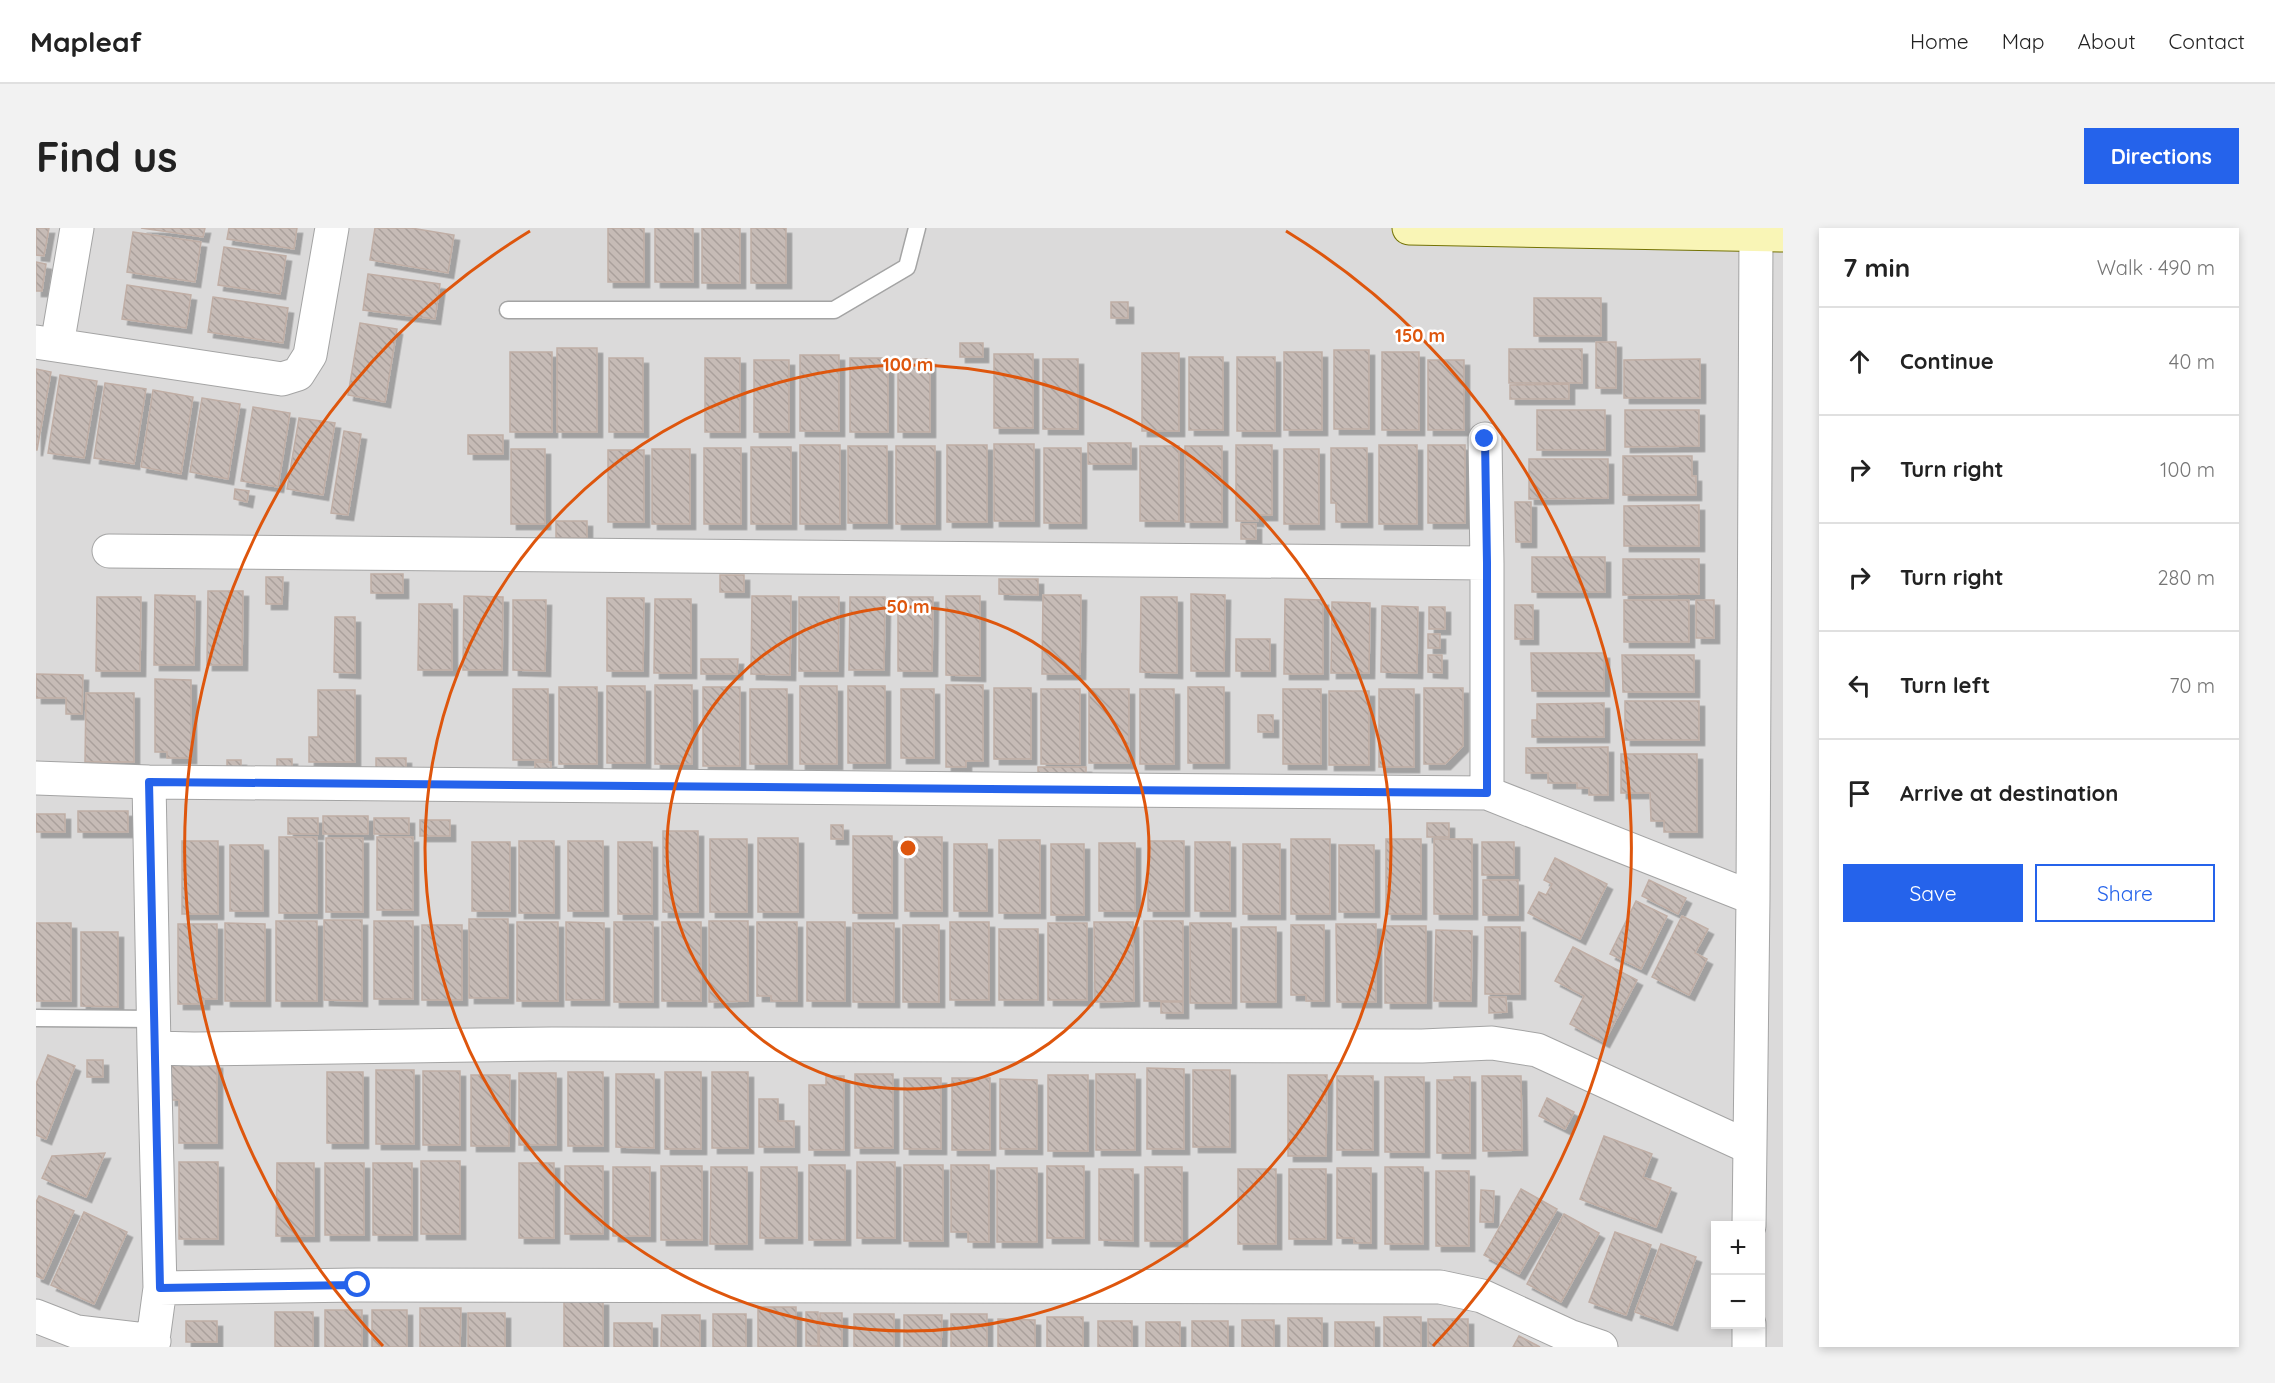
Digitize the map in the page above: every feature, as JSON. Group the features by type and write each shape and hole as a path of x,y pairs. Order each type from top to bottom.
{"street":[{"path":"77,228 47,343 282,379 298,374 310,355 332,228"},
{"path":"1409,228 1686,230 1770,235 1753,898 1749,1221"},
{"path":"1485,439 1487,793"},
{"path":"109,551 1487,563"},
{"path":"36,778 149,782 1487,793 1753,898"},
{"path":"36,1316 77,1332 153,1344 160,1288 149,782"},
{"path":"154,1033 217,1049 552,1044 1422,1046 1492,1043 1537,1050 1749,1147"},
{"path":"160,1288 358,1285 1440,1287 1482,1296 1569,1336 1601,1347"},
{"path":"1749,1329 1749,1347"}],"lane":[{"path":"508,310 834,310 907,267 917,228"},
{"path":"36,1018 154,1033"}],"shaded area":[{"path":"36,228 1783,228 1783,1347 36,1347"}],"building":[{"path":"36,228 49,228 44,256 36,255"},
{"path":"141,228 205,228 203,237"},
{"path":"229,228 297,228 294,249 227,239"},
{"path":"375,228 411,228 454,235 448,273 370,260"},
{"path":"608,228 644,228 644,282 608,282"},
{"path":"655,228 693,228 693,282 655,282"},
{"path":"702,228 740,228 740,283 702,283"},
{"path":"751,228 786,228 786,283 751,283"},
{"path":"133,232 201,242 195,282 127,272"},
{"path":"224,247 286,256 280,294 218,285"},
{"path":"36,262 46,264 42,291 36,291"},
{"path":"368,274 440,284 435,319 363,310"},
{"path":"127,285 191,295 186,328 122,319"},
{"path":"213,297 288,308 283,343 208,332"},
{"path":"1534,298 1601,298 1601,336 1534,336"},
{"path":"1111,302 1128,302 1128,318 1111,318"},
{"path":"360,323 397,329 385,402 348,395"},
{"path":"1596,342 1616,342 1616,388 1596,388"},
{"path":"960,343 983,343 983,357 960,357"},
{"path":"557,348 597,348 597,432 557,432"},
{"path":"1509,349 1582,349 1582,383 1509,383"},
{"path":"1334,350 1369,350 1369,429 1334,429"},
{"path":"510,352 552,352 552,432 510,432"},
{"path":"1284,352 1322,352 1322,430 1284,430"},
{"path":"1382,352 1419,352 1419,430 1382,430"},
{"path":"1142,353 1179,353 1179,431 1142,431"},
{"path":"994,354 1033,354 1033,428 994,428"},
{"path":"800,355 839,355 839,431 800,431"},
{"path":"1189,357 1223,357 1223,430 1189,430"},
{"path":"1237,357 1275,357 1275,431 1237,431"},
{"path":"609,358 643,358 643,432 609,432"},
{"path":"705,358 740,358 740,432 705,432"},
{"path":"850,358 888,358 888,432 850,432"},
{"path":"898,359 930,359 930,432 898,432"},
{"path":"1043,359 1078,359 1078,429 1043,429"},
{"path":"1700,359 1700,398 1624,398 1624,360"},
{"path":"754,360 789,360 789,432 754,432"},
{"path":"1428,360 1464,360 1464,430 1428,430"},
{"path":"36,369 51,372 37,450 36,450"},
{"path":"60,375 97,381 84,458 48,453"},
{"path":"105,383 146,389 134,464 94,458"},
{"path":"1569,384 1569,399 1510,399 1510,385"},
{"path":"153,390 193,397 181,474 141,467"},
{"path":"202,398 240,404 228,479 190,472"},
{"path":"253,407 290,413 278,487 241,481"},
{"path":"1537,410 1605,410 1605,450 1537,450"},
{"path":"1625,410 1699,410 1699,446 1625,447"},
{"path":"299,418 335,423 323,495 287,489"},
{"path":"344,431 361,434 348,515 331,513"},
{"path":"468,435 503,435 503,454 468,454"},
{"path":"1088,443 1131,443 1131,464 1088,464"},
{"path":"994,444 1034,444 1034,521 994,521"},
{"path":"800,445 840,445 840,524 800,524"},
{"path":"947,445 987,445 987,522 947,522"},
{"path":"1236,445 1272,445 1272,515 1258,515 1258,521 1236,521"},
{"path":"1379,445 1417,445 1417,524 1379,524"},
{"path":"1428,445 1465,445 1465,523 1428,523"},
{"path":"848,446 887,446 887,523 848,523"},
{"path":"896,446 935,446 935,524 896,524"},
{"path":"1140,446 1179,446 1179,521 1140,521"},
{"path":"1185,446 1222,446 1222,522 1185,522"},
{"path":"751,447 791,447 791,524 751,524"},
{"path":"704,448 741,448 741,524 704,524"},
{"path":"1044,448 1081,448 1081,523 1044,523"},
{"path":"1331,448 1367,448 1367,522 1336,522 1336,503 1331,503"},
{"path":"511,449 545,449 545,524 511,524"},
{"path":"652,449 690,449 690,524 652,524"},
{"path":"1284,449 1319,449 1319,524 1284,524"},
{"path":"608,450 644,450 644,522 608,522"},
{"path":"1623,456 1692,456 1692,476 1696,476 1696,495 1623,495"},
{"path":"1529,459 1608,459 1608,498 1529,499"},
{"path":"235,489 249,491 247,502 234,499"},
{"path":"1515,502 1531,502 1531,542 1516,542"},
{"path":"1699,505 1699,546 1624,546 1624,506"},
{"path":"556,521 587,521 587,538 556,538"},
{"path":"1241,524 1256,524 1256,539 1241,539"},
{"path":"1532,557 1605,557 1605,592 1532,592"},
{"path":"1623,559 1699,559 1699,594 1623,595"},
{"path":"371,574 403,574 403,593 371,593"},
{"path":"720,575 744,575 744,592 720,592"},
{"path":"266,577 283,577 282,604 266,604"},
{"path":"999,579 1038,579 1038,595 999,594"},
{"path":"208,591 243,591 242,665 207,665"},
{"path":"1191,594 1225,595 1224,671 1191,671"},
{"path":"155,595 195,596 194,665 154,665"},
{"path":"1043,595 1081,595 1080,674 1042,674"},
{"path":"464,596 503,597 502,670 463,670"},
{"path":"752,596 791,596 790,675 751,674"},
{"path":"946,596 980,596 980,676 946,675"},
{"path":"97,597 141,597 140,671 96,671"},
{"path":"799,597 839,597 838,671 799,671"},
{"path":"850,597 885,597 884,670 849,670"},
{"path":"898,597 933,597 932,671 898,671"},
{"path":"1141,597 1177,597 1177,673 1140,672"},
{"path":"607,598 644,598 643,671 607,671"},
{"path":"655,599 691,599 691,673 654,673"},
{"path":"1285,599 1323,600 1323,674 1284,674"},
{"path":"513,600 546,600 545,671 513,670"},
{"path":"1624,600 1689,600 1689,642 1624,642"},
{"path":"1696,600 1714,600 1714,638 1696,638"},
{"path":"1332,602 1370,603 1369,673 1331,673"},
{"path":"419,604 452,604 452,670 418,670"},
{"path":"1515,605 1533,605 1533,639 1515,639"},
{"path":"1382,606 1418,607 1417,673 1381,672"},
{"path":"1429,607 1445,607 1445,629 1429,629"},
{"path":"335,617 355,617 355,673 334,672"},
{"path":"1428,634 1440,634 1440,648 1428,648"},
{"path":"1236,639 1270,639 1270,671 1236,671"},
{"path":"1531,653 1604,653 1604,691 1532,691"},
{"path":"1428,655 1442,655 1442,673 1428,672"},
{"path":"1622,655 1694,655 1694,692 1623,692"},
{"path":"701,659 738,659 737,674 701,674"},
{"path":"36,674 83,675 82,714 66,714 66,698 36,698"},
{"path":"155,679 191,680 191,758 167,758 167,752 155,752"},
{"path":"655,685 692,685 692,764 655,764"},
{"path":"946,685 983,685 983,761 966,761 966,767 946,767"},
{"path":"607,686 645,686 645,763 607,763"},
{"path":"800,686 837,686 837,764 800,764"},
{"path":"848,686 885,686 885,763 848,763"},
{"path":"559,687 597,687 597,764 559,764"},
{"path":"703,687 740,687 740,766 703,766"},
{"path":"1188,687 1224,687 1224,763 1188,763"},
{"path":"994,688 1031,688 1031,759 994,759"},
{"path":"1424,688 1463,688 1463,746 1445,764 1424,764"},
{"path":"513,689 548,689 548,760 513,760"},
{"path":"750,689 787,689 787,764 750,764"},
{"path":"901,689 934,689 934,758 901,758"},
{"path":"1041,689 1080,689 1080,764 1041,764"},
{"path":"1089,689 1129,689 1129,763 1089,763"},
{"path":"1140,689 1174,689 1174,764 1140,764"},
{"path":"1283,689 1321,689 1321,764 1283,764"},
{"path":"1379,689 1414,689 1414,767 1379,767"},
{"path":"318,690 355,690 355,762 309,762 309,737 318,737"},
{"path":"1329,691 1369,691 1369,765 1329,765"},
{"path":"86,693 134,693 134,762 85,762"},
{"path":"1625,701 1699,701 1699,740 1625,740"},
{"path":"1604,703 1604,737 1532,737 1532,720 1537,720 1537,704"},
{"path":"1258,715 1273,715 1273,732 1258,732"},
{"path":"1608,747 1608,795 1589,795 1589,788 1577,788 1577,783 1548,783 1548,773 1526,773 1526,748"},
{"path":"1621,754 1697,754 1697,832 1664,832 1664,821 1651,821 1650,793 1621,793"},
{"path":"376,758 406,758 406,773 376,773"},
{"path":"277,759 292,759 292,774 277,774"},
{"path":"227,760 241,760 241,774 227,774"},
{"path":"535,762 551,762 551,777 535,777"},
{"path":"1038,767 1086,767 1086,782 1038,782"},
{"path":"78,811 128,811 128,832 78,832"},
{"path":"36,814 65,814 65,832 36,832"},
{"path":"323,816 368,816 368,834 323,834"},
{"path":"288,818 318,818 318,834 288,834"},
{"path":"374,818 409,818 409,834 374,834"},
{"path":"420,820 450,820 450,836 420,836"},
{"path":"1427,823 1449,823 1449,837 1427,837"},
{"path":"831,825 843,825 843,839 831,839"},
{"path":"663,831 698,831 698,912 663,912"},
{"path":"853,836 892,836 892,913 853,913"},
{"path":"279,837 317,837 317,913 279,913"},
{"path":"377,837 413,837 413,910 377,910"},
{"path":"905,837 942,837 942,911 905,911"},
{"path":"326,838 363,838 363,912 326,912"},
{"path":"758,838 798,838 798,912 758,912"},
{"path":"710,839 747,839 747,912 710,912"},
{"path":"1291,839 1330,839 1330,914 1291,914"},
{"path":"1386,839 1421,839 1421,914 1386,914"},
{"path":"1434,839 1472,839 1472,914 1434,914"},
{"path":"999,840 1040,840 1040,913 999,913"},
{"path":"182,841 218,841 218,914 182,914"},
{"path":"519,841 554,841 554,913 519,913"},
{"path":"568,841 603,841 603,911 568,911"},
{"path":"1148,841 1184,841 1184,911 1148,911"},
{"path":"472,842 510,842 510,911 472,911"},
{"path":"618,842 652,842 652,914 618,914"},
{"path":"1195,842 1230,842 1230,911 1195,911"},
{"path":"1482,842 1514,842 1514,875 1482,875"},
{"path":"1099,843 1135,843 1135,911 1099,911"},
{"path":"954,844 987,844 987,911 954,911"},
{"path":"1051,844 1084,844 1084,915 1051,915"},
{"path":"1243,844 1280,844 1280,914 1243,914"},
{"path":"230,845 263,845 263,911 230,911"},
{"path":"1339,845 1374,845 1374,912 1339,912"},
{"path":"1555,858 1607,884 1580,939 1528,913 1539,892 1546,895 1552,884 1544,880"},
{"path":"1483,880 1518,880 1518,915 1483,915"},
{"path":"1649,880 1686,898 1678,914 1642,896"},
{"path":"1636,901 1667,916 1641,969 1610,954"},
{"path":"1682,916 1708,929 1695,953 1707,959 1689,995 1652,977"},
{"path":"469,919 508,919 508,998 469,998"},
{"path":"324,920 362,920 362,1001 324,1000"},
{"path":"276,921 317,921 317,1001 276,1001"},
{"path":"374,921 413,921 413,999 374,999"},
{"path":"709,921 748,921 748,1001 709,1002"},
{"path":"1144,921 1183,921 1183,1001 1144,1001"},
{"path":"517,922 558,922 558,1001 517,1001"},
{"path":"566,922 604,923 604,1000 566,1000"},
{"path":"614,922 653,922 653,1002 614,1002"},
{"path":"662,922 701,922 701,1001 662,1001"},
{"path":"757,922 797,922 797,1001 771,1001 771,996 757,996"},
{"path":"807,922 845,922 845,1001 807,1001"},
{"path":"950,922 989,922 989,1000 950,1000"},
{"path":"1094,922 1133,922 1134,1001 1095,1002"},
{"path":"36,923 71,923 71,1001 36,1001"},
{"path":"225,923 265,924 265,1001 225,1001"},
{"path":"853,923 894,923 894,1002 853,1002"},
{"path":"1048,923 1087,923 1087,1000 1048,1000"},
{"path":"1190,923 1231,923 1231,1003 1190,1003"},
{"path":"178,924 217,924 217,999 204,999 204,1004 178,1004"},
{"path":"1336,924 1376,924 1376,1002 1337,1002"},
{"path":"422,925 462,925 462,1000 422,1000"},
{"path":"903,925 939,925 939,1002 903,1002"},
{"path":"1291,925 1324,925 1324,1001 1306,1001 1306,995 1291,995"},
{"path":"1385,926 1426,926 1426,1003 1385,1003"},
{"path":"1241,927 1276,927 1276,1002 1241,1002"},
{"path":"1485,927 1520,927 1520,994 1485,994"},
{"path":"999,929 1038,929 1038,1000 999,1000"},
{"path":"1436,930 1472,931 1471,1001 1434,1001"},
{"path":"81,932 118,932 118,1007 81,1006"},
{"path":"1573,947 1637,980 1604,1042 1570,1024 1584,996 1555,981"},
{"path":"1489,997 1506,997 1507,1012 1489,1013"},
{"path":"1161,1002 1183,1002 1183,1013 1161,1013"},
{"path":"48,1055 75,1066 46,1139 36,1135 36,1084"},
{"path":"87,1060 103,1060 103,1077 87,1077"},
{"path":"170,1063 217,1063 217,1143 179,1143 179,1100 170,1100"},
{"path":"1147,1068 1184,1069 1184,1149 1147,1149"},
{"path":"376,1070 414,1070 414,1144 376,1144"},
{"path":"1193,1070 1230,1070 1230,1147 1193,1147"},
{"path":"423,1071 460,1071 460,1145 423,1145"},
{"path":"327,1072 363,1072 363,1143 327,1143"},
{"path":"568,1072 603,1072 603,1146 568,1146"},
{"path":"665,1072 701,1072 701,1149 665,1149"},
{"path":"712,1072 748,1072 748,1148 712,1148"},
{"path":"519,1073 556,1073 556,1145 519,1145"},
{"path":"616,1074 654,1074 654,1148 616,1147"},
{"path":"855,1074 893,1074 893,1148 855,1148"},
{"path":"1096,1074 1135,1074 1135,1150 1096,1150"},
{"path":"471,1075 510,1075 509,1146 471,1146"},
{"path":"1048,1075 1088,1075 1088,1151 1048,1151"},
{"path":"1288,1075 1327,1075 1326,1156 1288,1156"},
{"path":"826,1076 844,1076 844,1150 809,1150 809,1085 826,1085"},
{"path":"1337,1076 1373,1076 1373,1150 1337,1150"},
{"path":"1482,1076 1521,1076 1522,1150 1483,1151"},
{"path":"1385,1077 1424,1077 1424,1152 1385,1152"},
{"path":"1454,1077 1470,1077 1470,1153 1437,1153 1437,1080 1454,1080"},
{"path":"904,1078 941,1078 941,1149 904,1149"},
{"path":"952,1078 990,1078 990,1150 952,1150"},
{"path":"1000,1079 1037,1080 1037,1149 1000,1149"},
{"path":"1547,1098 1574,1112 1565,1129 1539,1116"},
{"path":"759,1099 778,1099 778,1121 794,1121 794,1147 759,1147"},
{"path":"1604,1136 1652,1154 1643,1177 1671,1188 1656,1227 1580,1199"},
{"path":"105,1153 86,1197 42,1178 52,1156"},
{"path":"421,1161 460,1161 460,1234 421,1234"},
{"path":"179,1162 218,1162 218,1239 179,1239"},
{"path":"857,1162 895,1162 895,1238 857,1238"},
{"path":"277,1163 314,1163 314,1236 276,1236"},
{"path":"325,1163 364,1163 364,1235 325,1235"},
{"path":"373,1163 412,1163 412,1235 373,1235"},
{"path":"519,1163 554,1163 554,1238 519,1238"},
{"path":"809,1165 845,1165 845,1240 809,1240"},
{"path":"904,1165 943,1165 943,1241 904,1241"},
{"path":"951,1165 989,1165 989,1242 968,1242 968,1232 951,1232"},
{"path":"565,1166 603,1166 603,1234 565,1234"},
{"path":"661,1166 702,1166 702,1240 661,1240"},
{"path":"1047,1166 1084,1166 1084,1238 1047,1238"},
{"path":"613,1167 650,1167 650,1236 613,1236"},
{"path":"711,1167 747,1167 747,1244 710,1244"},
{"path":"761,1167 797,1167 797,1238 760,1238"},
{"path":"1145,1167 1182,1167 1182,1241 1145,1241"},
{"path":"1385,1167 1423,1167 1423,1244 1385,1244"},
{"path":"997,1168 1037,1168 1037,1242 997,1242"},
{"path":"1337,1168 1371,1168 1371,1243 1354,1243 1354,1238 1337,1238"},
{"path":"1099,1169 1133,1169 1133,1241 1099,1240"},
{"path":"1238,1169 1276,1169 1276,1244 1238,1244"},
{"path":"1289,1169 1326,1169 1326,1239 1289,1239"},
{"path":"1436,1171 1469,1171 1469,1246 1436,1246"},
{"path":"1521,1189 1557,1209 1519,1274 1484,1255"},
{"path":"1481,1190 1494,1191 1493,1222 1480,1222"},
{"path":"39,1196 74,1211 43,1279 36,1276 36,1202"},
{"path":"84,1212 127,1232 94,1304 51,1285"},
{"path":"1564,1214 1599,1233 1561,1302 1527,1284"},
{"path":"1615,1232 1651,1245 1626,1315 1589,1302"},
{"path":"1661,1244 1696,1257 1672,1325 1635,1312"},
{"path":"564,1300 603,1300 603,1347 564,1347"},
{"path":"758,1307 796,1307 796,1347 758,1347"},
{"path":"420,1308 461,1308 460,1347 420,1347"},
{"path":"325,1310 362,1310 362,1347 325,1347"},
{"path":"372,1310 407,1310 407,1347 372,1347"},
{"path":"275,1312 313,1312 313,1347 275,1347"},
{"path":"806,1312 818,1312 818,1346 806,1346"},
{"path":"468,1313 505,1313 505,1347 468,1347"},
{"path":"820,1313 842,1313 842,1347 819,1347"},
{"path":"713,1314 746,1314 746,1347 713,1347"},
{"path":"854,1314 894,1314 894,1347 854,1347"},
{"path":"951,1314 987,1314 987,1347 951,1347"},
{"path":"662,1315 700,1315 700,1347 661,1347"},
{"path":"904,1315 942,1315 941,1347 904,1347"},
{"path":"1047,1317 1083,1317 1083,1347 1047,1347"},
{"path":"1384,1317 1421,1317 1421,1347 1384,1347"},
{"path":"1288,1318 1322,1318 1322,1347 1288,1347"},
{"path":"998,1319 1035,1320 1035,1347 998,1347"},
{"path":"1428,1319 1468,1319 1468,1347 1428,1347"},
{"path":"1242,1320 1274,1320 1274,1347 1242,1347"},
{"path":"186,1321 217,1321 217,1342 186,1342"},
{"path":"1098,1321 1132,1321 1132,1347 1098,1347"},
{"path":"1192,1321 1228,1321 1228,1347 1192,1347"},
{"path":"1146,1322 1180,1322 1180,1347 1146,1347"},
{"path":"1335,1322 1374,1322 1374,1347 1335,1347"},
{"path":"614,1323 652,1323 652,1347 614,1347"},
{"path":"1519,1336 1540,1347 1513,1347"}],"route":[{"path":"358,1285 160,1288 149,782 1487,793 1485,439"}]}
